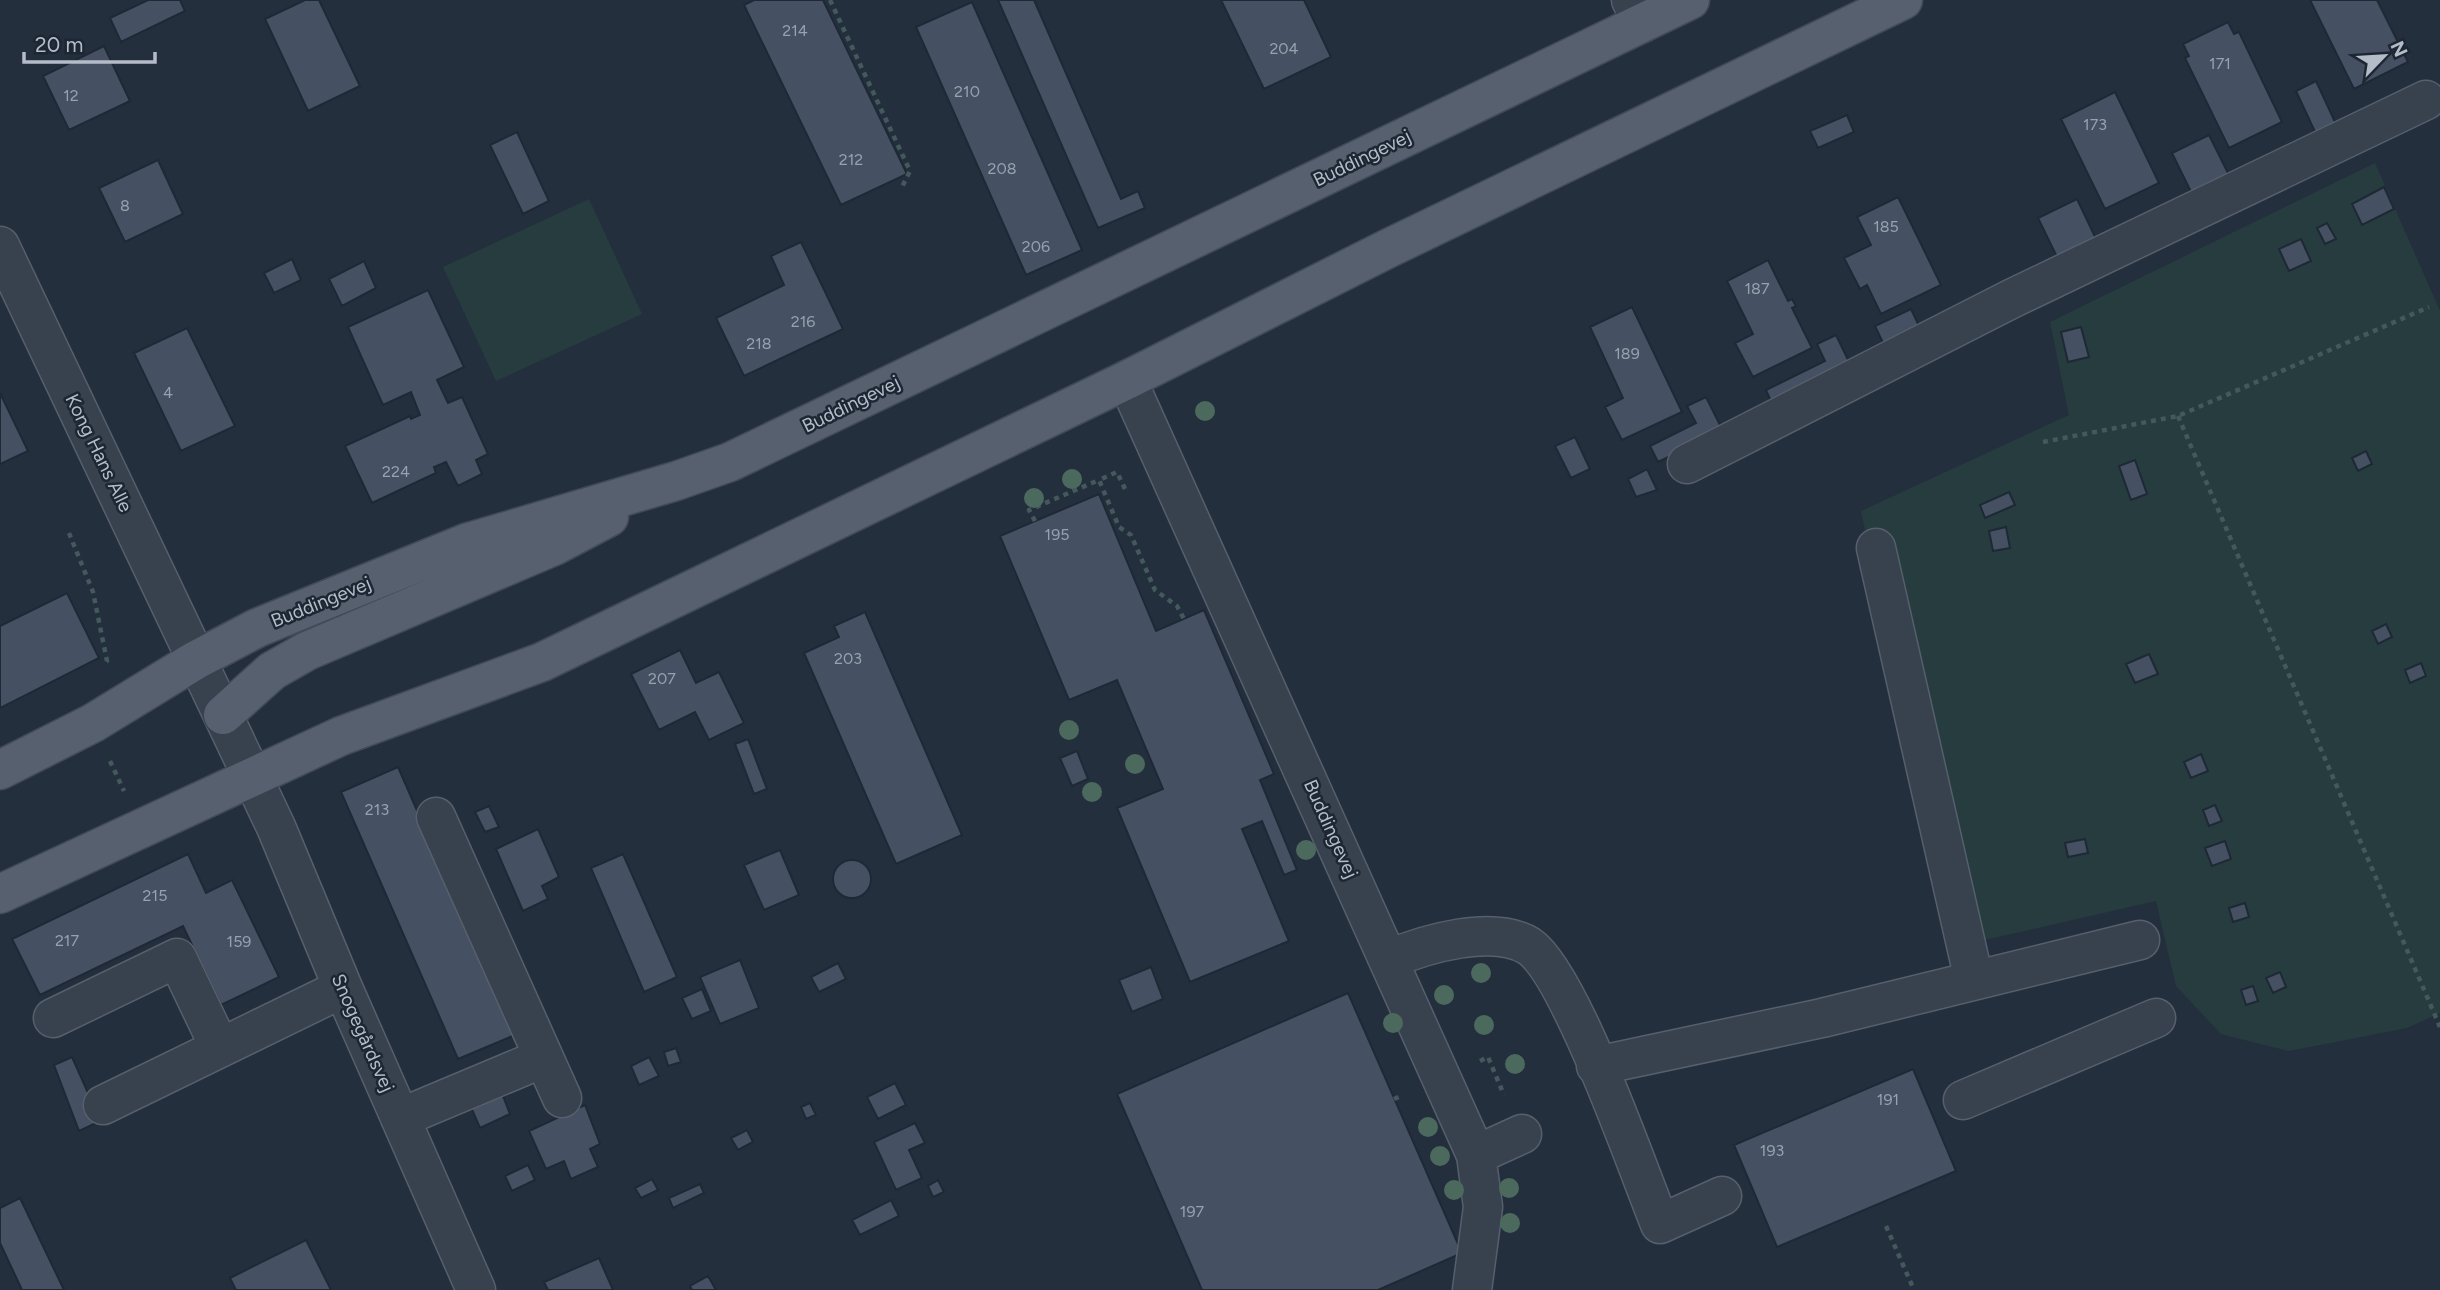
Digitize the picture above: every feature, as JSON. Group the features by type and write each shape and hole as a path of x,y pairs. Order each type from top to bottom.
{"main road":[{"name":"Buddingevej","path":"0,770 93,723 196,660 257,628 466,543 676,481 730,462 1637,12 1689,0"},
{"path":"0,894 341,736 542,662 1127,380 1389,248 1903,0"},
{"path":"223,715 263,678 306,651 554,545 676,481"}],"street":[{"path":"1687,464 2013,298 2426,100"},
{"name":"Kong Hans Alle","path":"0,246 223,715"},
{"name":"Buddingevej","path":"1127,380 1476,1155 1483,1207 1472,1290"},
{"path":"1875,548 1974,980"},
{"name":"Snogegårdsvej","path":"223,715 476,1290"},
{"path":"436,817 562,1098"},
{"path":"1390,959 1419,946 1485,935 1528,946 1556,977 1596,1066 1660,1224 1722,1196"},
{"path":"1596,1066 1822,1018 2140,940"},
{"path":"53,1017 177,958 220,1048"},
{"path":"103,1105 343,988"},
{"path":"1963,1100 2156,1018"},
{"path":"400,1118 543,1058"},
{"path":"1476,1155 1522,1134"}],"path":[{"path":"830,0 910,171 902,187"},
{"path":"2043,442 2178,416 2429,307"},
{"path":"2178,416 2440,1027"},
{"path":"1035,522 1029,510 1117,472 1125,489"},
{"path":"1099,480 1119,527 1131,535 1155,590 1177,606 1184,619"},
{"path":"69,533 93,592 107,662 96,670"},
{"path":"1886,1226 1914,1290"}],"green space":[{"path":"2375,163 2440,311 2440,1013 2407,1028 2289,1051 2221,1034 2176,986 2156,901 1954,947 1861,511 2069,415 2050,322"},
{"path":"589,199 642,314 496,381 443,267"}],"building":[{"path":"148,0 180,0 185,11 121,42 110,18"},
{"path":"305,0 319,0 360,86 308,111 265,19"},
{"path":"754,0 823,0 907,174 841,205 744,5"},
{"path":"998,0 1034,0 1121,199 1138,191 1145,208 1098,228"},
{"path":"1221,0 1304,0 1331,57 1264,89"},
{"path":"2310,0 2377,0 2408,62 2354,89"},
{"path":"972,2 1082,250 1026,275 916,27"},
{"path":"2228,22 2234,34 2239,32 2282,122 2229,148 2185,58 2189,56 2183,44"},
{"path":"104,46 130,101 69,130 43,76"},
{"path":"2316,81 2336,124 2316,134 2296,91"},
{"path":"2115,92 2159,183 2105,209 2061,119"},
{"path":"1847,115 1854,132 1818,148 1810,131"},
{"path":"517,132 549,201 523,214 490,145"},
{"path":"2209,135 2230,177 2193,196 2172,153"},
{"path":"158,160 183,214 125,242 99,188"},
{"path":"2384,187 2394,209 2362,225 2352,204"},
{"path":"1898,197 1941,285 1881,314 1867,285 1860,289 1844,258 1871,245 1857,217"},
{"path":"2077,199 2098,243 2059,261 2038,218"},
{"path":"2327,223 2336,239 2325,244 2317,228"},
{"path":"2301,239 2311,261 2289,271 2279,249"},
{"path":"801,242 843,329 744,376 716,318 784,285 771,256"},
{"path":"292,259 301,280 274,293 264,273"},
{"path":"1768,260 1788,301 1792,299 1796,306 1792,308 1812,348 1753,377 1735,343 1753,334 1727,281"},
{"path":"364,261 376,288 342,306 329,279"},
{"path":"428,290 464,367 437,380 448,403 462,397 488,454 476,460 482,474 458,486 446,462 434,467 436,473 372,503 345,446 410,416 411,419 420,415 411,392 383,405 348,327"},
{"path":"1632,307 1682,412 1622,440 1605,407 1623,398 1590,327"},
{"path":"1911,309 1920,328 1884,345 1875,326"},
{"path":"2081,327 2089,357 2068,362 2061,332"},
{"path":"187,328 235,426 181,451 134,353"},
{"path":"1836,335 1852,368 1773,406 1766,390 1825,361 1817,344"},
{"path":"0,393 28,451 0,464"},
{"path":"1706,397 1723,431 1658,462 1650,446 1696,423 1687,406"},
{"path":"1575,437 1590,469 1571,478 1555,446"},
{"path":"2366,451 2372,464 2358,471 2352,458"},
{"path":"2135,460 2147,494 2131,500 2119,466"},
{"path":"1647,469 1657,490 1636,497 1628,479"},
{"path":"2009,492 2015,505 1985,518 1980,505"},
{"path":"1099,494 1156,631 1204,610 1274,774 1260,780 1297,870 1284,875 1262,821 1242,829 1289,941 1190,982 1117,808 1163,789 1117,680 1069,700 1000,536"},
{"path":"2006,527 2010,548 1993,551 1989,531"},
{"path":"67,593 99,658 0,708 0,626"},
{"path":"865,612 962,835 896,864 804,653 839,637 834,626"},
{"path":"2386,624 2392,637 2378,644 2372,631"},
{"path":"680,650 696,683 719,672 744,723 709,740 695,712 659,730 631,674"},
{"path":"2149,654 2158,674 2135,683 2126,664"},
{"path":"2421,663 2426,676 2410,683 2405,670"},
{"path":"748,739 767,789 754,794 735,744"},
{"path":"1077,751 1088,779 1072,786 1060,758"},
{"path":"2201,754 2208,771 2191,778 2184,762"},
{"path":"398,767 515,1035 458,1059 341,792"},
{"path":"2215,805 2222,821 2209,826 2203,810"},
{"path":"489,806 499,827 485,832 475,812"},
{"path":"538,829 559,877 542,886 548,899 523,911 496,849"},
{"path":"2085,839 2088,853 2068,857 2065,843"},
{"path":"2225,841 2231,859 2212,866 2205,848"},
{"path":"780,850 799,895 764,910 744,865"},
{"path":"188,854 206,893 232,880 279,977 221,1005 183,926 40,995 12,939"},
{"path":"623,854 677,977 644,992 591,868"},
{"path":"852,860 865,866 871,879 865,892 852,898 839,892 833,879 839,866"},
{"path":"2245,903 2249,917 2233,922 2229,908"},
{"path":"740,960 759,1008 720,1024 700,977"},
{"path":"838,963 846,979 819,992 811,977"},
{"path":"1151,967 1163,999 1132,1012 1119,980"},
{"path":"2280,972 2286,987 2273,993 2266,978"},
{"path":"2253,986 2258,1001 2246,1005 2241,990"},
{"path":"702,989 711,1011 692,1019 682,998"},
{"path":"1348,993 1462,1253 1378,1290 1202,1290 1117,1094"},
{"path":"676,1048 681,1062 668,1066 664,1052"},
{"path":"72,1057 88,1093 92,1091 105,1119 79,1131 54,1065"},
{"path":"649,1057 659,1076 639,1085 631,1066"},
{"path":"1913,1069 1956,1171 1777,1247 1734,1145"},
{"path":"895,1083 906,1105 878,1119 867,1097"},
{"path":"501,1091 510,1114 480,1128 470,1105"},
{"path":"810,1103 816,1115 806,1119 801,1107"},
{"path":"585,1105 600,1144 590,1149 598,1167 571,1179 564,1161 546,1169 529,1131"},
{"path":"915,1123 925,1143 909,1150 922,1178 896,1190 874,1142"},
{"path":"747,1130 753,1142 738,1150 731,1138"},
{"path":"528,1165 535,1180 512,1191 505,1176"},
{"path":"652,1179 658,1190 641,1198 635,1188"},
{"path":"938,1180 944,1192 933,1197 928,1186"},
{"path":"700,1184 704,1193 673,1208 669,1198"},
{"path":"20,1198 64,1290 22,1290 0,1243 0,1208"},
{"path":"891,1200 899,1216 860,1235 852,1220"},
{"path":"306,1240 331,1290 236,1290 230,1278"},
{"path":"599,1258 613,1290 548,1290 544,1282"},
{"path":"708,1276 716,1290 692,1290 690,1286"}]}
